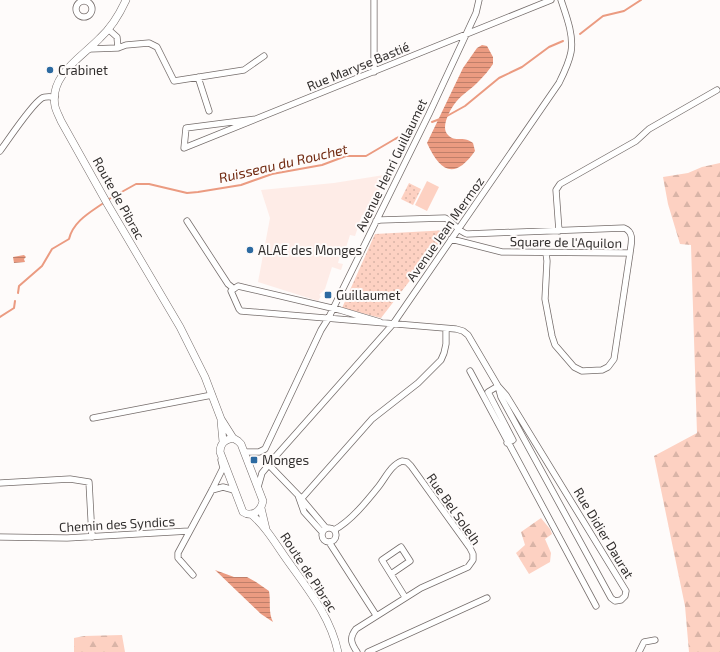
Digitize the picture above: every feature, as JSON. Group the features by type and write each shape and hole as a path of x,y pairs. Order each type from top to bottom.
{"main road":[{"name":"Route de Pibrac","path":"126,0 122,9 108,29 89,49 70,65 59,80 55,97 55,107 108,206 180,327 212,395 221,420 233,438 238,440 245,452 263,501 261,508 266,529"},
{"name":"Route de Pibrac","path":"221,420 223,442"},
{"path":"233,438 227,439 223,442 220,446 220,452 234,490"},
{"name":"Route de Pibrac","path":"234,490 243,512 250,514 266,529 310,590 321,608 338,652"},
{"path":"250,514 255,513 261,508"}],"street":[{"path":"374,0 374,72"},
{"name":"Avenue Henri Guillaumet","path":"245,452 259,452 265,449 321,330 333,309 467,33 476,13 479,0"},
{"name":"Rue Maryse Bastié","path":"256,119 186,128 184,148 374,72 467,33 551,0"},
{"name":"Avenue Jean Mermoz","path":"258,487 262,473 268,465 393,324 559,84 568,64 572,50 570,32 561,0"},
{"path":"108,29 117,37 118,48"},
{"path":"89,49 118,48 126,45 149,43 157,47 174,81 244,70 264,56"},
{"path":"198,77 209,111"},
{"path":"558,231 556,190 560,184 636,141 649,129 717,90"},
{"path":"0,151 41,98 55,97"},
{"path":"376,221 445,218 451,221 458,229"},
{"path":"187,221 228,284 234,289"},
{"name":"Square de l'Aquilon","path":"451,239 502,252 630,254 631,233 624,228 467,234 458,229"},
{"path":"546,253 548,261 545,299 552,336 555,345 574,367 582,371 602,370 608,367 614,359 630,254"},
{"path":"238,286 380,322 241,311 231,291 238,286"},
{"name":"Rue Didier Daurat","path":"380,322 446,328 464,332 470,338 498,386 506,396 626,591 626,596 621,600 615,601 611,598 502,397 498,386"},
{"path":"300,496 372,419 418,383 441,360 446,344 446,328"},
{"path":"470,371 507,443 596,606"},
{"path":"498,386 488,392 513,440 507,443"},
{"path":"93,418 212,395"},
{"name":"Chemin des Syndics","path":"0,536 60,538 189,531 212,490 222,468 220,452"},
{"name":"Rue Bel Solelh","path":"334,530 340,527 368,500 392,467 402,461 407,462 473,554 473,560 468,567 421,588 356,629 352,634 351,639 357,652"},
{"path":"268,465 307,504 324,530 322,539 329,542 376,615"},
{"path":"0,483 70,479 89,482 92,537"},
{"path":"212,490 223,487 234,490"},
{"path":"300,496 304,512 324,530"},
{"path":"324,530 330,528 334,530 336,537 332,542 329,542"},
{"path":"189,531 178,553 178,558 193,575"},
{"path":"391,574 410,561 401,547 382,560 405,597"},
{"path":"368,652 487,598"},
{"path":"639,652 644,642 656,640"}],"shaded area":[{"path":"482,45 487,46 493,57 493,64 473,87 458,99 445,123 446,132 448,135 456,139 466,140 473,143 475,151 460,166 454,169 448,169 442,166 437,160 427,143 463,68 477,48"},
{"path":"384,175 374,206 371,205 367,216 362,215 355,236 350,235 343,257 340,256 338,263 343,264 341,270 332,267 325,289 319,295 321,296 318,301 258,282 270,218 261,190 334,183"},
{"path":"24,255 26,257 24,259 25,262 14,263 13,257"},
{"path":"215,570 234,577 247,577 269,591 273,622 261,614"}],"green space":[{"path":"720,163 720,652 689,652 685,606 654,456 697,433 691,245 680,244 668,204 663,177 688,173 702,167"},
{"path":"427,181 439,187 427,211 415,205"},
{"path":"409,183 421,189 413,205 401,199"},
{"path":"449,230 381,318 342,308 375,234"},
{"path":"541,518 552,534 545,539 551,553 550,562 529,574 516,553 525,545 521,532"},
{"path":"122,635 125,652 74,652 74,638 84,636"}],"waterway":[{"name":"Ruisseau du Rouchet","path":"580,34 603,16 624,11 641,0"},
{"name":"Ruisseau du Rouchet","path":"447,116 465,106 499,78 522,67 549,47 563,41"},
{"name":"Ruisseau du Rouchet","path":"432,122 440,119"},
{"name":"Ruisseau du Rouchet","path":"109,199 136,184 149,184 187,193 241,185 272,174 322,165 346,156 366,156 413,130"},
{"name":"Ruisseau du Rouchet","path":"18,293 19,286 42,266 52,249 69,239 78,223 102,204"},
{"name":"Ruisseau du Rouchet","path":"0,317 14,308 15,301"}],"place":[{"name":"Crabinet","path":"50,70"},
{"name":"ALAE des Monges","path":"250,250"},
{"name":"Guillaumet","path":"328,295"},
{"name":"Monges","path":"254,460"}]}
